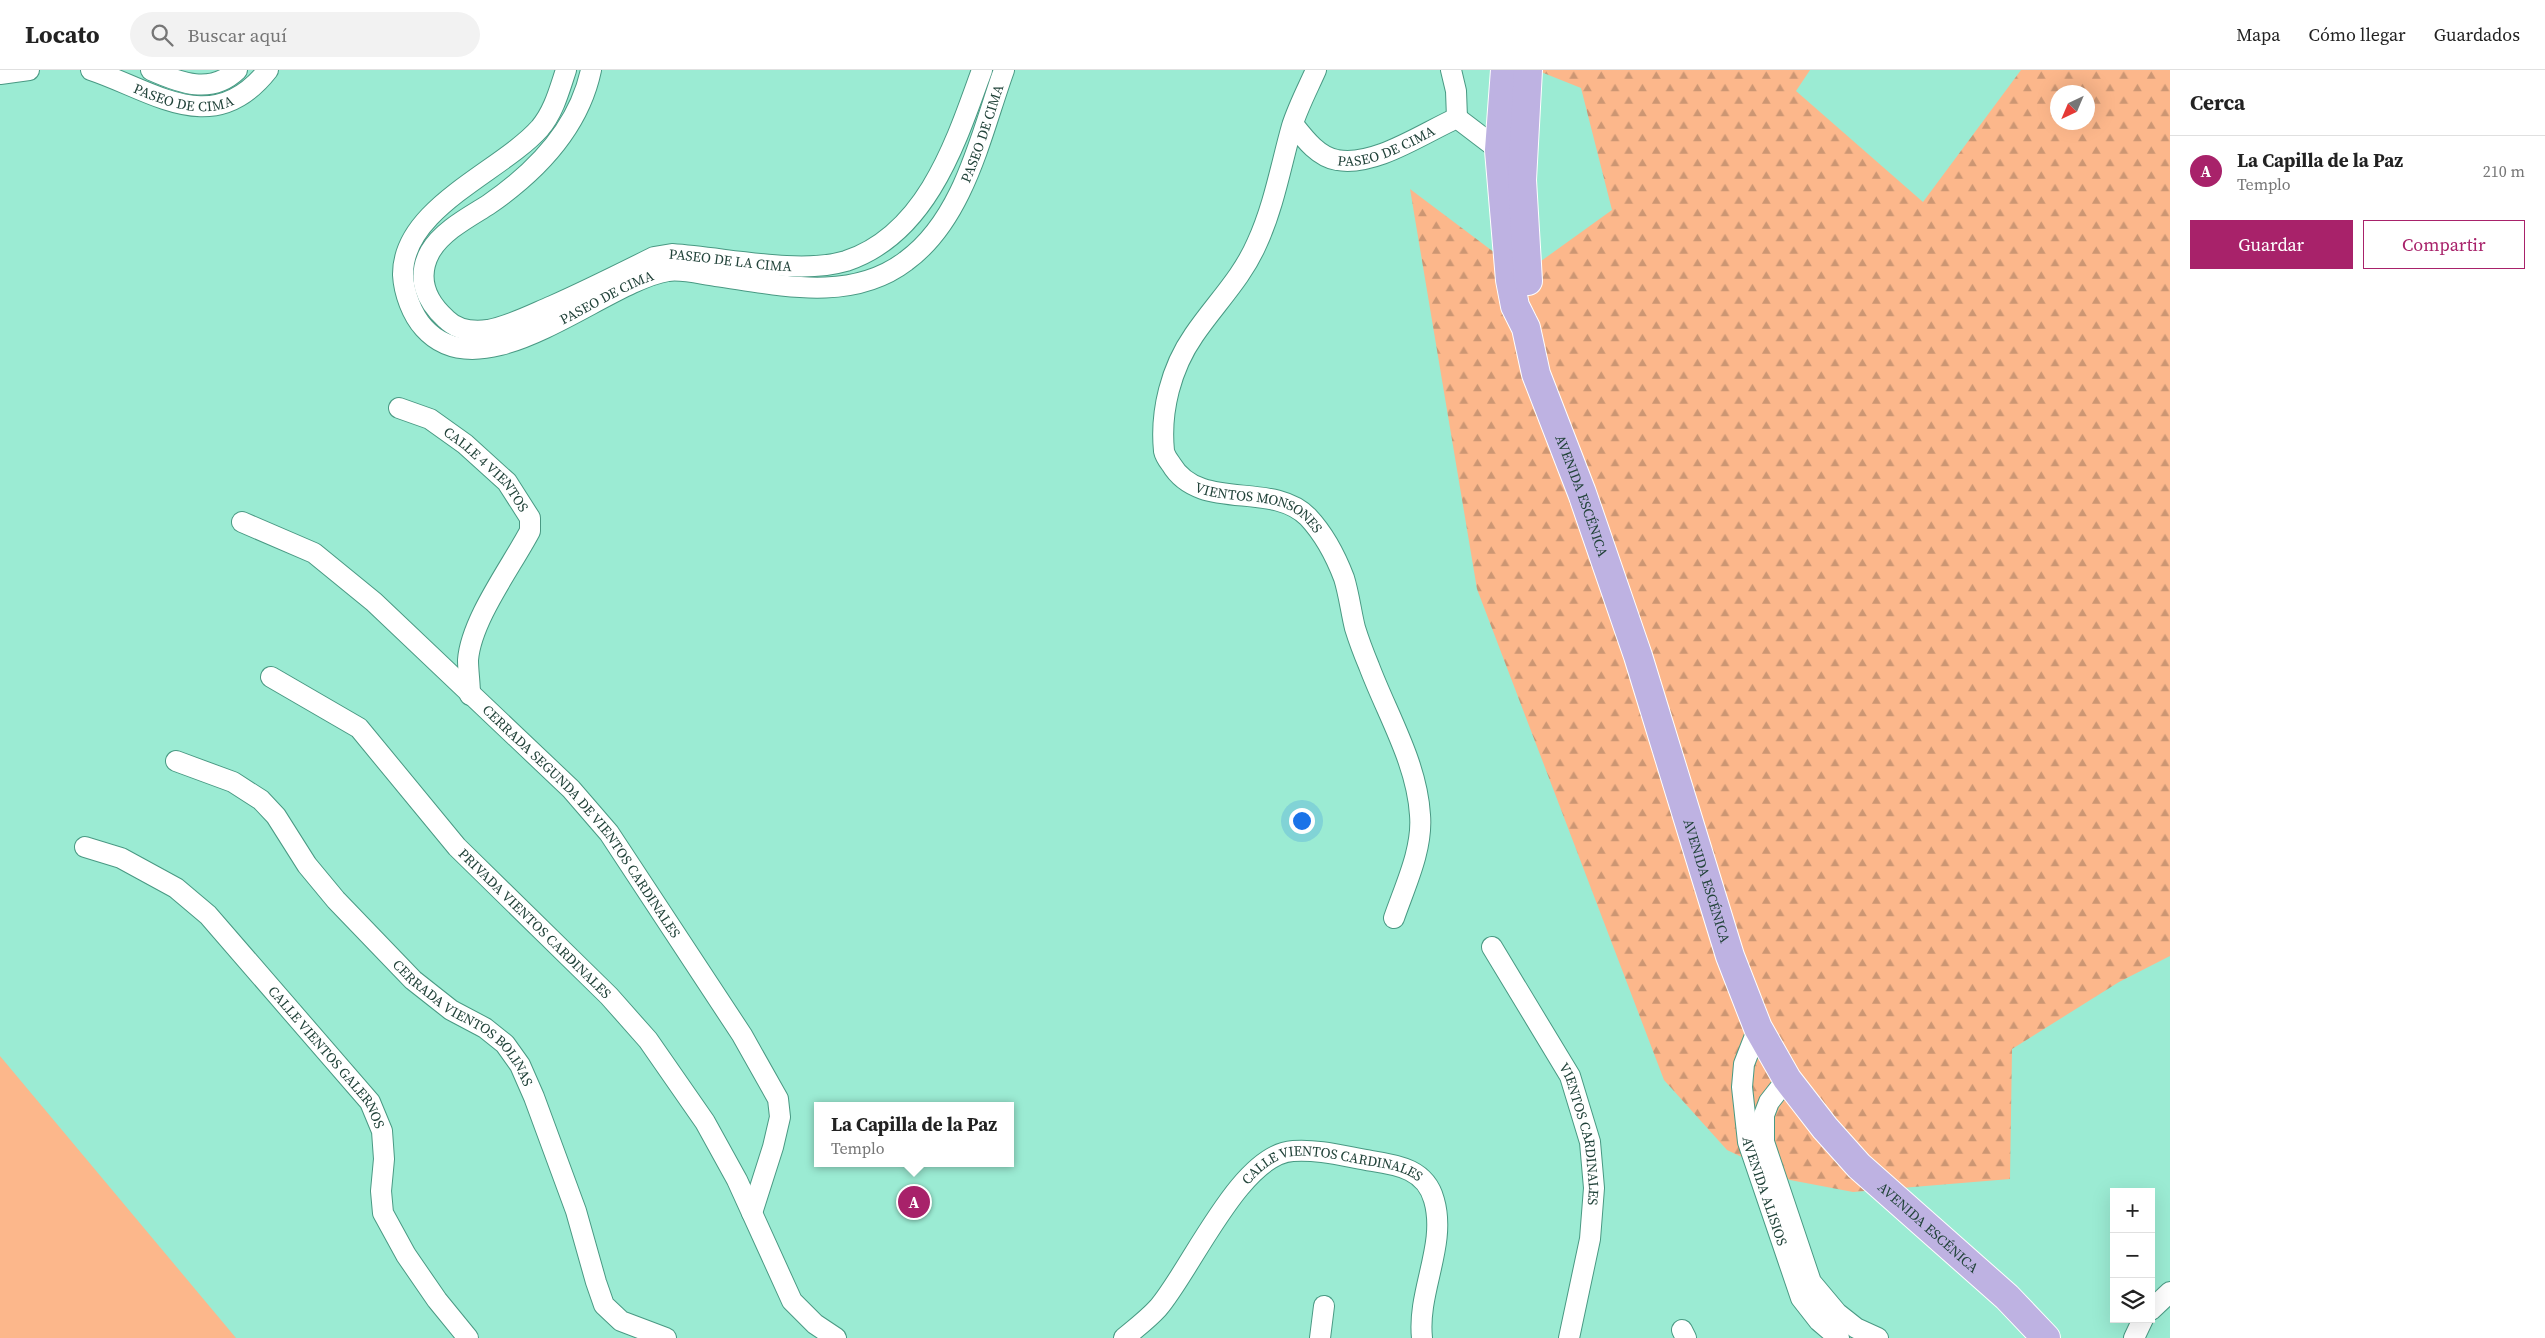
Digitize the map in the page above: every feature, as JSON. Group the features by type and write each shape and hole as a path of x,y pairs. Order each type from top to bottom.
{"main road":[{"name":"AVENIDA ESCÉNICA","path":"1505,70 1499,150 1510,280 1515,306 1526,328 1536,374 1582,493 1638,656 1724,938 1758,1028 1787,1079 1825,1128 1859,1166 2007,1298 2046,1338"},
{"name":"AVENIDA ESCÉNICA","path":"1526,328 1529,308 1522,180 1528,70"}],"street":[{"name":"PASEO DE CIMA","path":"91,70 113,77 167,102 197,106 218,105 244,93 268,70"},
{"path":"152,70 194,86 215,85 237,70"},
{"name":"PASEO DE CIMA","path":"566,70 554,107 531,136 438,209 414,235 404,256 403,278 410,304 424,328 446,345 480,349 520,339 569,317 641,280 669,271 818,288 852,286 878,277 905,262 925,246 945,222 959,195 1004,70"},
{"name":"PASEO DE LA CIMA","path":"592,70 588,87 574,118 540,160 496,200 452,229 431,250 425,264 424,284 432,306 450,323 466,330 488,330 520,320 654,257 672,254 786,266 845,261 867,251 891,235 910,217 933,187 957,138 982,70"},
{"path":"1293,124 1316,70"},
{"path":"1451,70 1456,91 1457,118 1499,150 1522,180"},
{"path":"215,85 218,105"},
{"path":"554,107 574,118"},
{"name":"PASEO DE CIMA","path":"1293,124 1310,145 1322,154 1336,160 1350,160 1369,158 1390,151 1457,118"},
{"name":"VIENTOS MONSONES","path":"1293,124 1272,203 1257,244 1232,286 1193,335 1179,360 1170,385 1164,424 1164,454 1176,474 1188,484 1218,494 1261,497 1291,506 1307,516 1332,553 1344,579 1356,630 1414,780 1419,807 1420,816 1416,851 1394,918"},
{"name":"CALLE 4 VIENTOS","path":"399,408 430,419 466,444 507,482 530,518 530,531 482,615 472,642 468,660 470,694"},
{"name":"CERRADA SEGUNDA DE VIENTOS CARDINALES","path":"242,522 320,558 374,602 571,789 608,833 764,1072 778,1099 780,1117 773,1147 752,1213"},
{"name":"PRIVADA VIENTOS CARDINALES","path":"272,677 359,728 457,846 608,996 648,1040 705,1122 737,1180 752,1213"},
{"name":"CERRADA VIENTOS BOLINAS","path":"176,761 233,782 261,800 276,816 307,864 336,900 413,980 451,1010 485,1028 505,1044 520,1065 534,1097 576,1211 604,1305 621,1321 666,1338"},
{"name":"CALLE VIENTOS GALERNOS","path":"85,847 120,858 176,888 208,916 370,1102 382,1131 384,1159 381,1192 383,1213 416,1270 437,1300 468,1338"},
{"name":"VIENTOS CARDINALES","path":"1492,947 1570,1076 1590,1142 1594,1188 1590,1239 1569,1338"},
{"name":"AVENIDA ALISIOS","path":"1758,1028 1744,1064 1742,1087 1748,1142 1801,1298 1819,1321 1838,1338"},
{"name":"AVENIDA ALISIOS","path":"1787,1079 1769,1102 1764,1115 1764,1142 1811,1282 1837,1313 1856,1328 1878,1338"},
{"name":"CALLE VIENTOS CARDINALES","path":"1124,1338 1158,1308 1190,1263 1219,1214 1242,1185 1263,1163 1279,1154 1293,1151 1364,1159 1411,1169 1429,1186 1435,1201 1437,1224 1435,1251 1421,1305 1422,1338"},
{"path":"752,1213 792,1301 815,1324 836,1338"},
{"path":"2155,1306 2170,1292"},
{"path":"1320,1338 1324,1306"},
{"path":"2134,1338 2141,1323"}],"green space":[{"path":"1536,70 1810,70 1796,91 1923,202 2021,70 2170,70 2170,956 2119,982 2012,1049 2010,1179 1853,1192 1790,1180 1727,1150 1664,1080 1477,589 1410,189 1523,274 1612,210 1581,88"},
{"path":"0,1056 236,1338 0,1338"}],"place":[{"name":"La Capilla de la Paz","path":"914,1202"}]}
